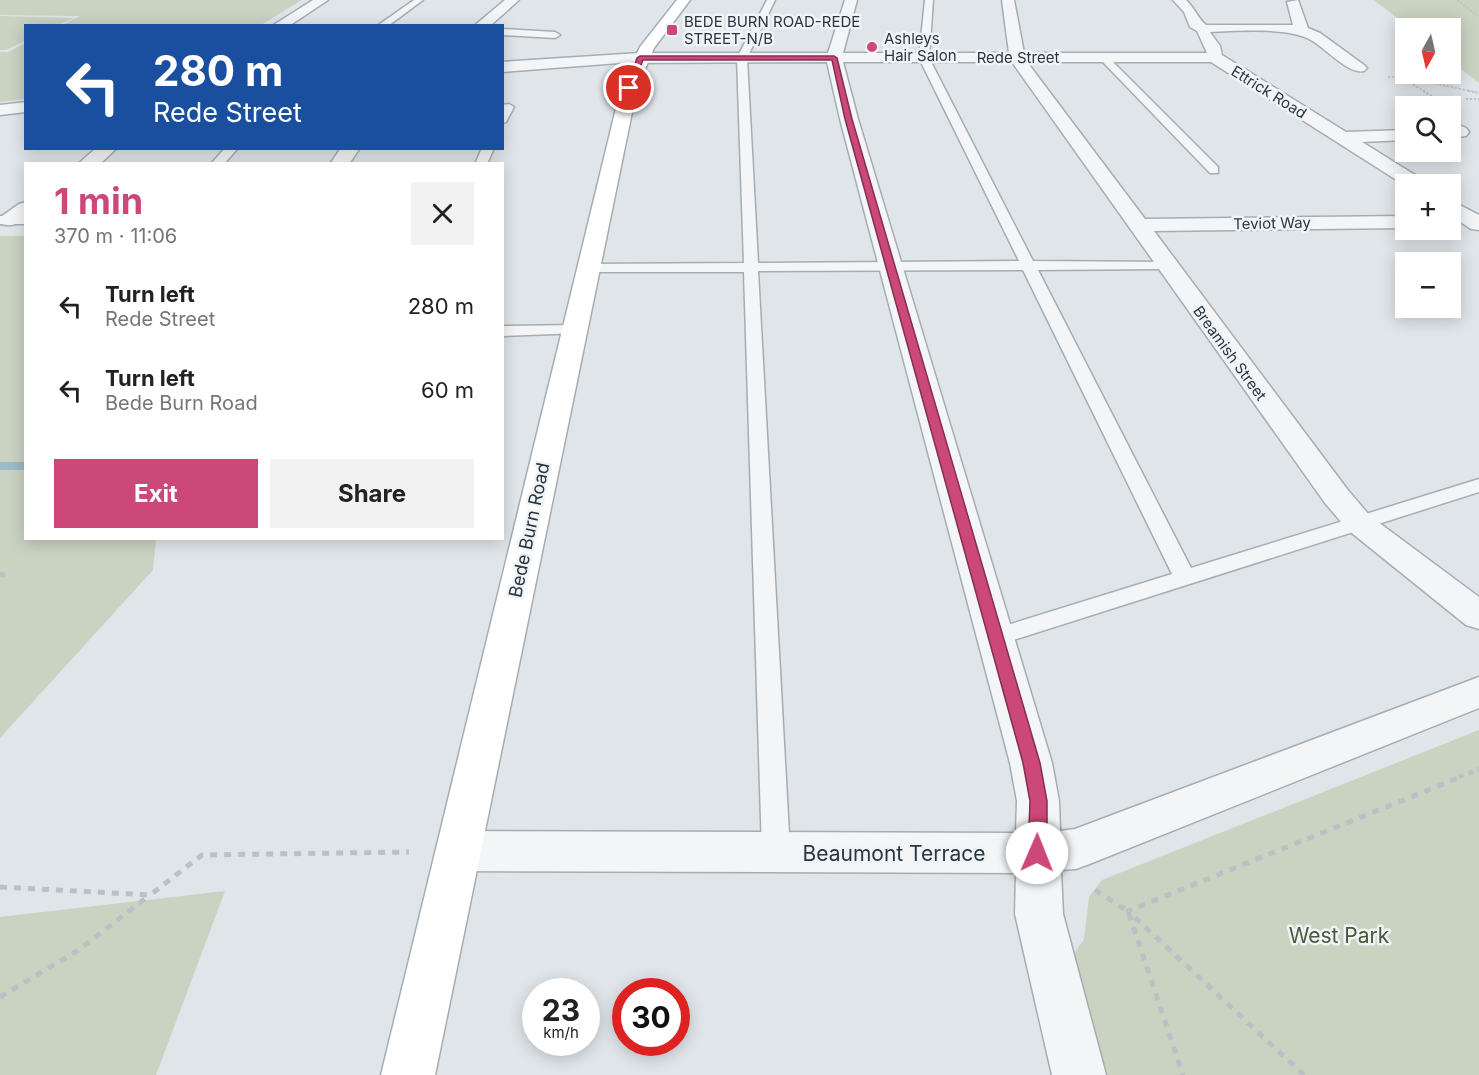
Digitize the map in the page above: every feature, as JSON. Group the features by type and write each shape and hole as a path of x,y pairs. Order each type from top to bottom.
{"main road":[{"name":"Bede Burn Road","path":"408,1075 629,88 640,58 684,0"}],"street":[{"path":"282,24 322,0"},
{"path":"483,24 513,0"},
{"path":"851,0 834,58 890,266 1031,763 1038,801 1039,914 1079,1075"},
{"path":"1008,0 1017,57"},
{"name":"Ettrick Road","path":"1179,0 1190,11 1195,24 1204,29 1203,33 1215,48 1215,57 1400,174"},
{"path":"1293,2 1302,31"},
{"path":"1204,29 1283,28 1302,31 1316,36 1359,68"},
{"name":"Breamish Street","path":"1017,57 1165,264 1336,496 1359,523 1479,615"},
{"name":"Rede Street","path":"504,67 640,58 1215,57"},
{"path":"0,110 24,107"},
{"path":"1342,138 1395,136"},
{"path":"90,162 105,150"},
{"path":"1461,213 1476,223"},
{"name":"Teviot Way","path":"1138,225 1395,222"},
{"path":"1461,222 1476,223"},
{"name":"Beaumont Terrace","path":"460,851 1037,853 1076,849 1479,692"}],"lane":[{"path":"384,24 419,0"},
{"path":"771,0 742,58 776,852"},
{"path":"929,0 924,58 1185,577"},
{"path":"504,32 555,35"},
{"path":"520,42 537,34"},
{"path":"1103,57 1214,170"},
{"path":"219,162 230,150"},
{"path":"588,268 1165,264"},
{"path":"504,331 575,330"},
{"path":"996,637 1479,485"}],"path":[{"path":"1457,0 1479,17"},
{"path":"1411,84 1432,96"},
{"path":"1128,911 1479,770"},
{"path":"0,997 77,951 202,855 460,851"},
{"path":"1037,853 1128,911 1304,1075"},
{"path":"0,887 150,895"},
{"path":"1128,911 1183,1075"}],"green space":[{"path":"0,0 302,0 263,24 64,24 80,16 0,15"},
{"path":"1374,0 1479,0 1479,83 1461,69 1461,18 1397,18"},
{"path":"0,16 74,18 60,24 24,24 24,41 6,50 0,50"},
{"path":"24,44 24,99 0,102 0,52 8,52"},
{"path":"0,236 24,236 24,540 156,540 153,570 0,738"},
{"name":"West Park","path":"1479,730 1479,1075 1100,1075 1070,960 1084,939 1089,897 1102,880"},
{"path":"225,891 156,1075 0,1075 0,917"}],"waterway":[{"path":"0,466 24,466"}],"place":[{"name":"BEDE BURN ROAD-REDE STREET-N/B","path":"672,30"},
{"name":"Ashleys Hair Salon","path":"872,47"}],"route":[{"path":"629,88 640,58 834,58 849,119 1031,763 1038,801 1037,853"}]}
